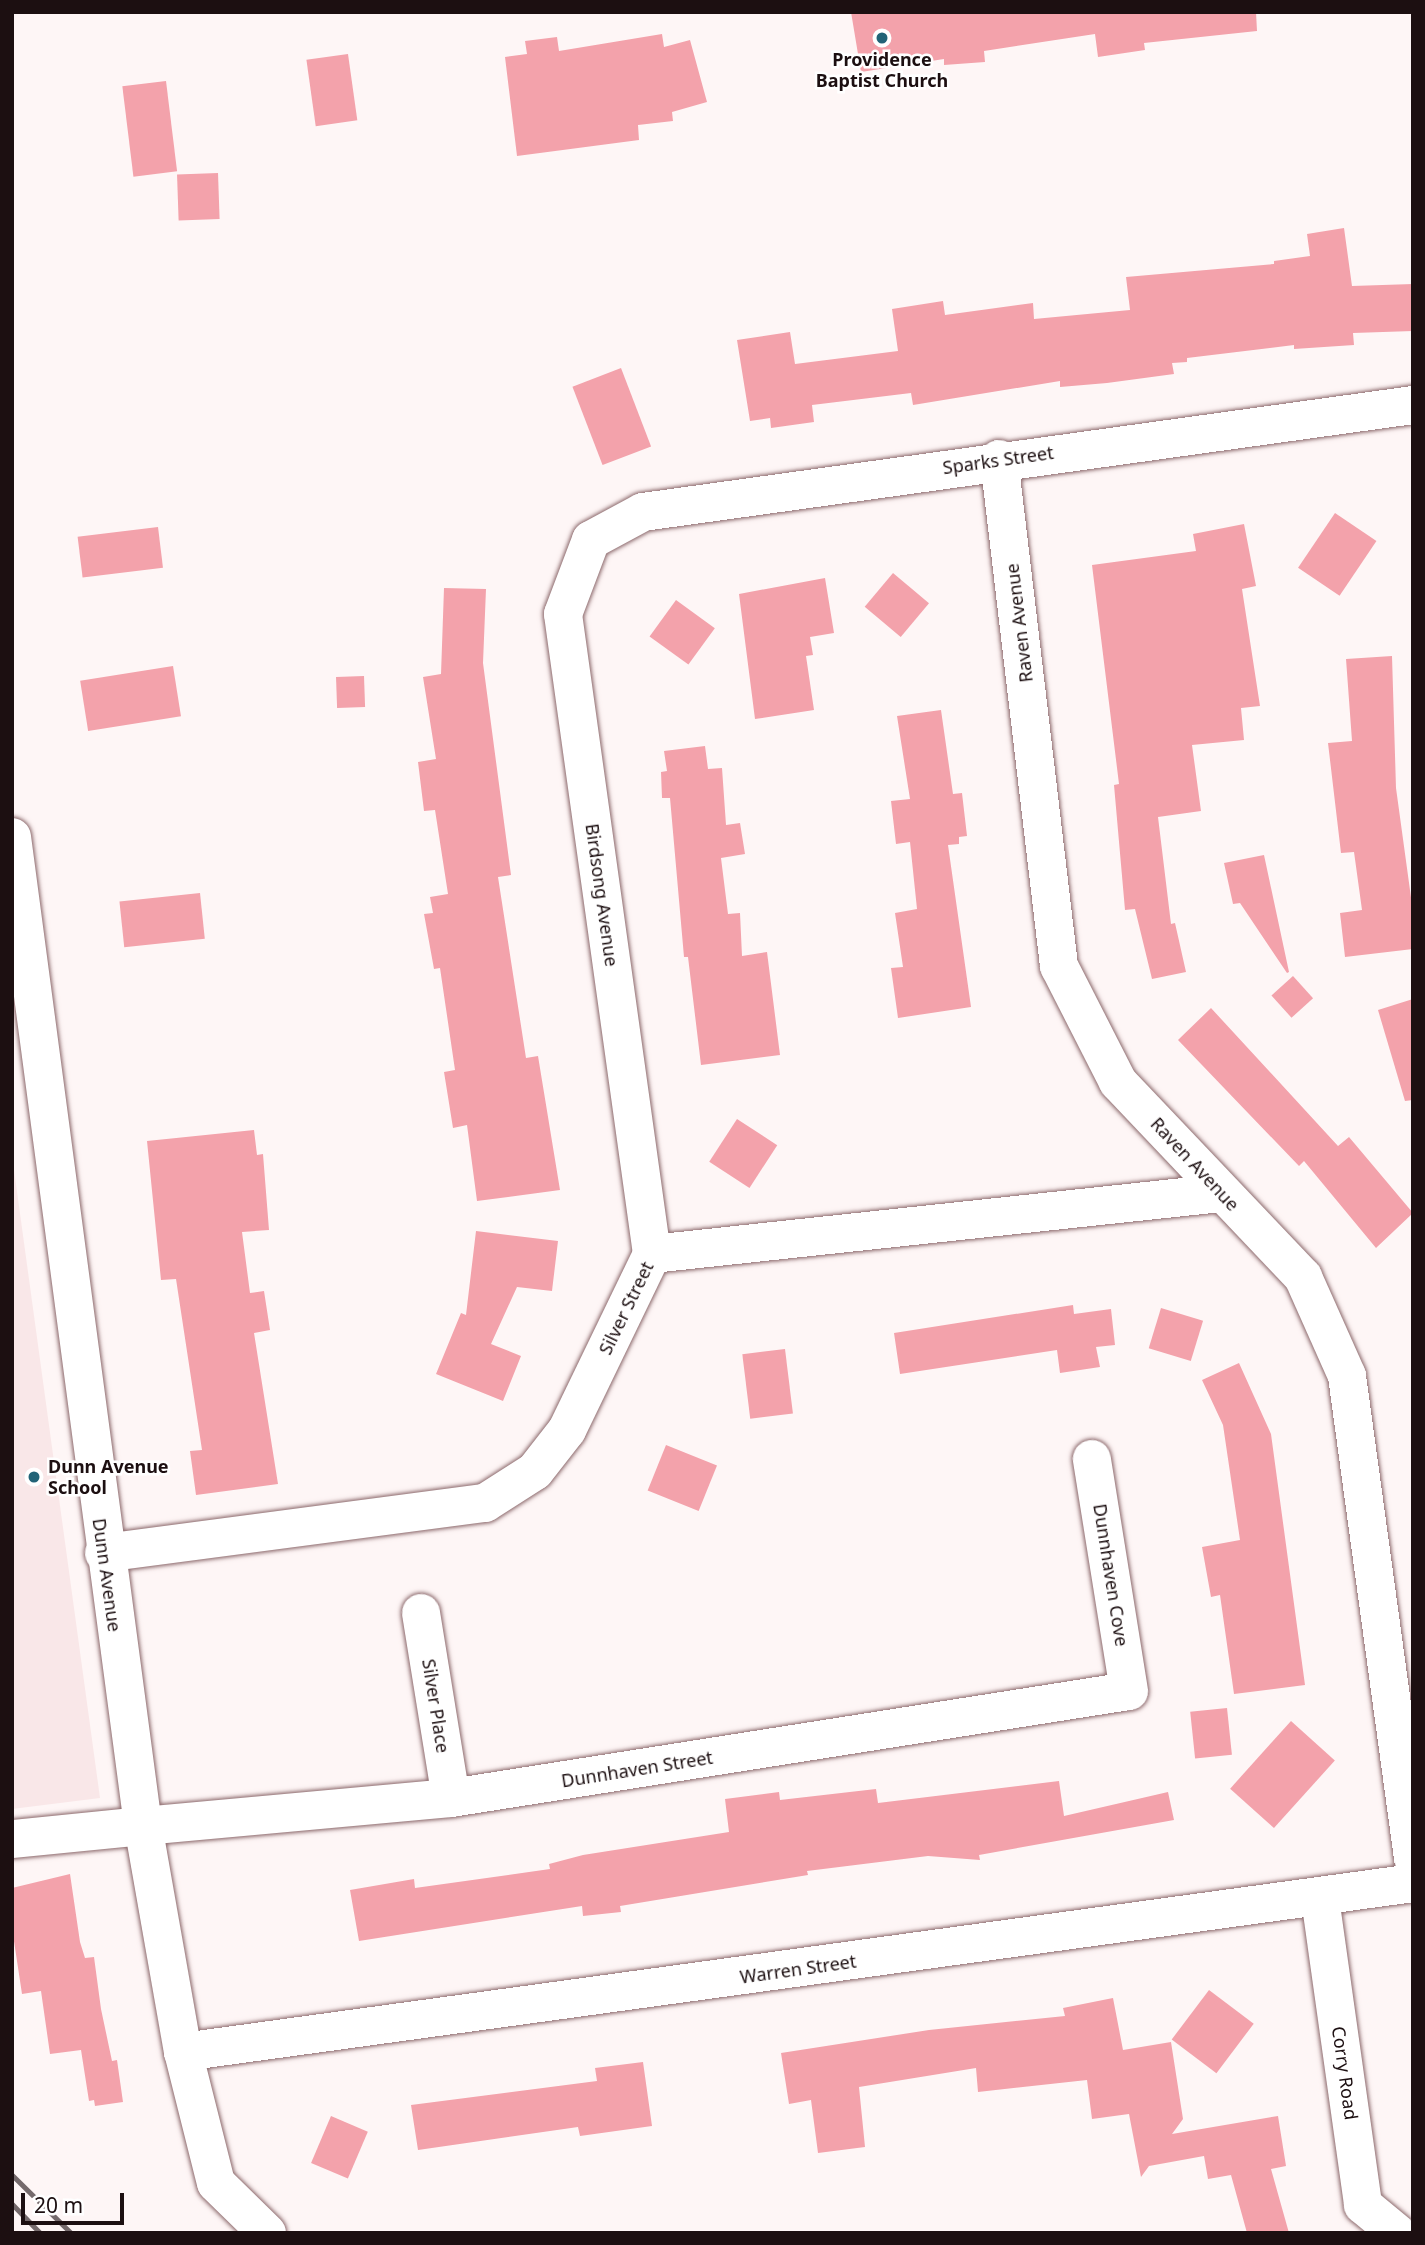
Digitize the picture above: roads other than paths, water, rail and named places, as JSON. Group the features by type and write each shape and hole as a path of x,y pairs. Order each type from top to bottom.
{"street":[{"name":"Sparks Street","path":"591,540 643,512 999,459 1413,405"},
{"name":"Raven Avenue","path":"999,459 1059,966 1118,1082 1303,1277 1347,1376 1413,1859"},
{"name":"Birdsong Avenue","path":"591,540 563,614 652,1254"},
{"name":"Dunn Avenue","path":"12,837 104,1553 143,1826 183,2052 216,2183 267,2233"},
{"name":"Silver Street","path":"104,1553 485,1503 534,1471 568,1430 652,1254 1221,1193"},
{"name":"Dunnhaven Cove","path":"1092,1459 1129,1691"},
{"name":"Silver Place","path":"421,1613 451,1798"},
{"name":"Dunnhaven Street","path":"12,1839 451,1798 1129,1691"},
{"name":"Warren Street","path":"183,2052 1320,1898 1413,1883"},
{"name":"Corry Road","path":"1320,1898 1363,2205 1397,2233"}],"railway":[{"path":"12,2175 71,2233"},
{"path":"12,2204 40,2233"}],"place":[{"name":"Providence Baptist Church","path":"882,38"},
{"name":"Dunn Avenue School","path":"34,1477"}]}
